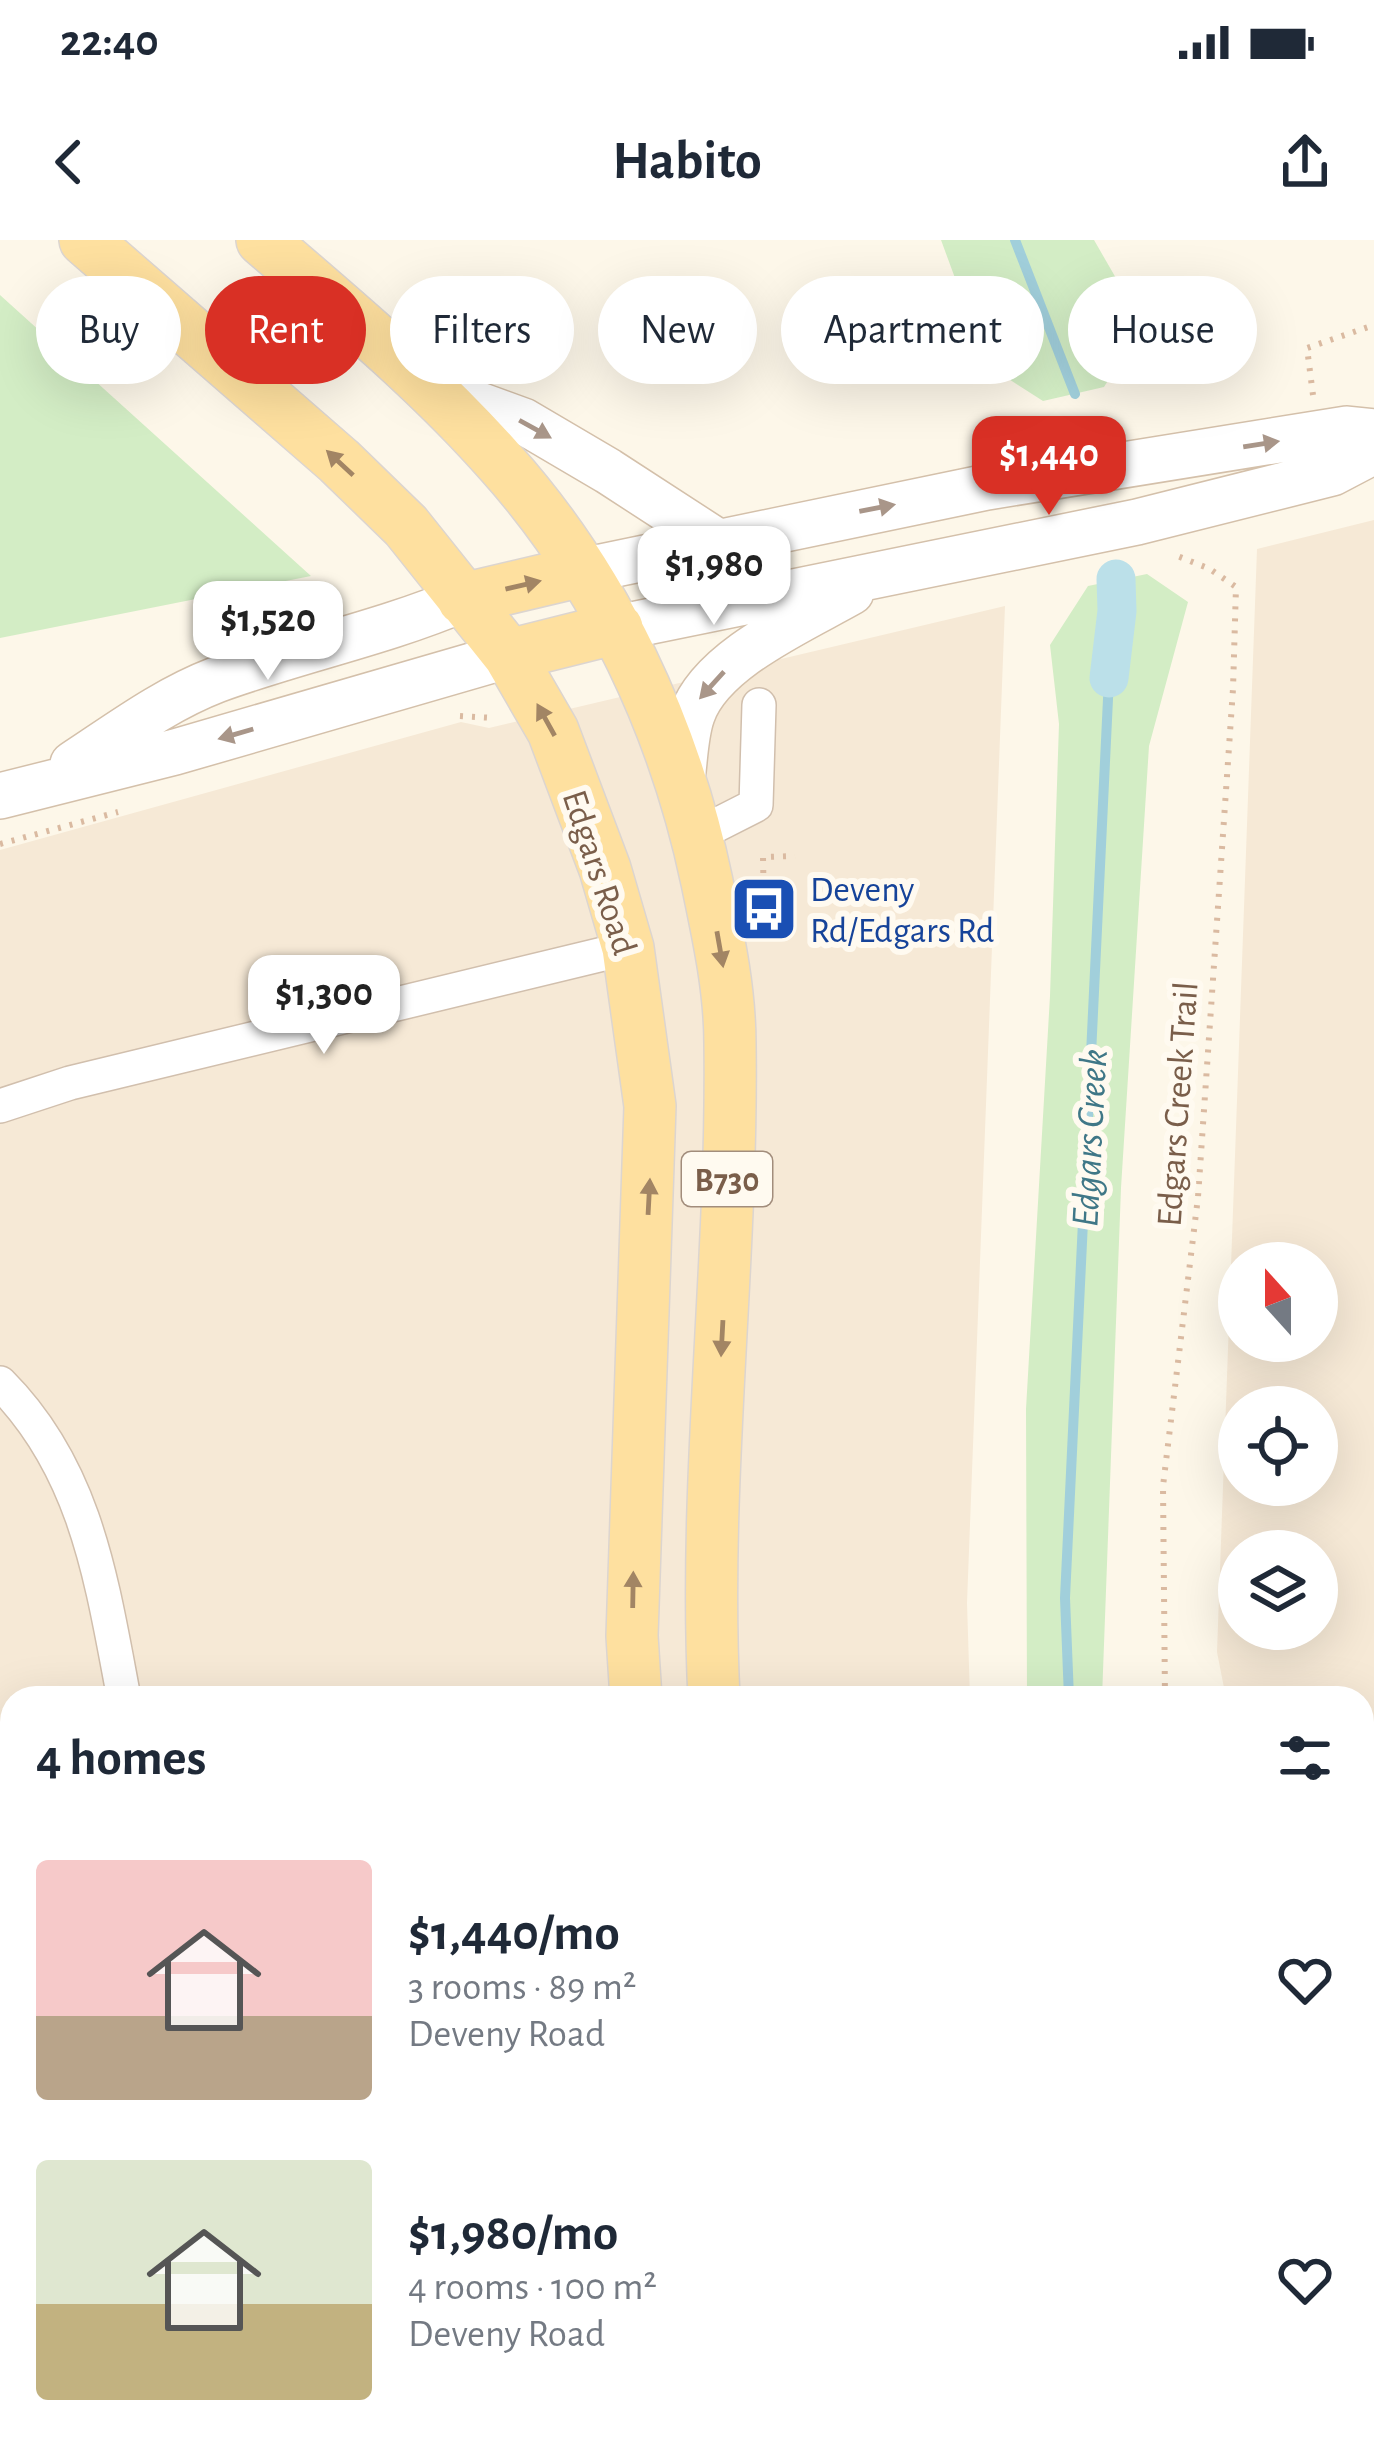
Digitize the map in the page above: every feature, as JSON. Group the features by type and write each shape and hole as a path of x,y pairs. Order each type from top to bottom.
{"main road":[{"name":"Edgars Road","path":"85,240 339,461 406,526 509,655 553,730 605,869 628,948 650,1106 633,1592 636,1686"},
{"name":"B730","path":"262,240 427,386 504,465 583,572 617,628 682,779 723,957 730,1041 713,1526 714,1686"},
{"path":"463,599 583,572"},
{"path":"509,655 617,628"}],"street":[{"path":"427,386 523,421 722,544"},
{"path":"583,572 987,488 1346,429 1374,432"},
{"path":"617,628 1266,491 1332,473 1374,451"},
{"path":"682,779 691,717 715,679 756,647 880,576"},
{"path":"45,782 162,706 216,680 401,625 463,599"},
{"path":"0,796 175,752 509,655"},
{"path":"697,835 756,805 759,705"},
{"path":"0,1106 70,1083 628,948"},
{"path":"0,1383 52,1446 85,1518 122,1686"}],"path":[{"path":"1319,434 1307,348 1374,325"},
{"name":"Edgars Creek Trail","path":"1165,1686 1162,1486 1198,1197 1236,587 1210,569 1171,554"},
{"path":"443,720 466,714 489,719 540,710"},
{"path":"0,844 127,810"},
{"path":"764,910 763,857 795,856"}],"shaded area":[{"path":"1374,520 1374,1686 1224,1686 1217,1652 1218,1624 1218,1650 1338,1650 1338,1530 1221,1530 1222,1506 1338,1506 1338,1386 1227,1386 1228,1362 1338,1362 1338,1242 1232,1242 1257,549"},
{"path":"1005,606 967,1603 970,1686 0,1686 0,850 461,722 489,728"}],"green space":[{"path":"941,240 1094,240 1115,276 1068,276 1068,384 1104,387 1043,401 1017,384 1044,384 1044,276 954,276"},
{"path":"0,295 36,328 36,384 99,384 311,576 0,638"},
{"path":"1147,574 1188,602 1149,746 1121,1188 1102,1686 1027,1686 1026,1409 1050,996 1059,724 1050,645 1088,586"}],"waterway":[{"name":"Edgars Creek","path":"1015,240 1075,394"},
{"name":"Edgars Creek","path":"1109,678 1116,579"},
{"name":"Edgars Creek","path":"1069,1686 1065,1598 1109,678"}],"place":[{"name":"Deveny Rd/Edgars Rd","path":"764,909"}]}
